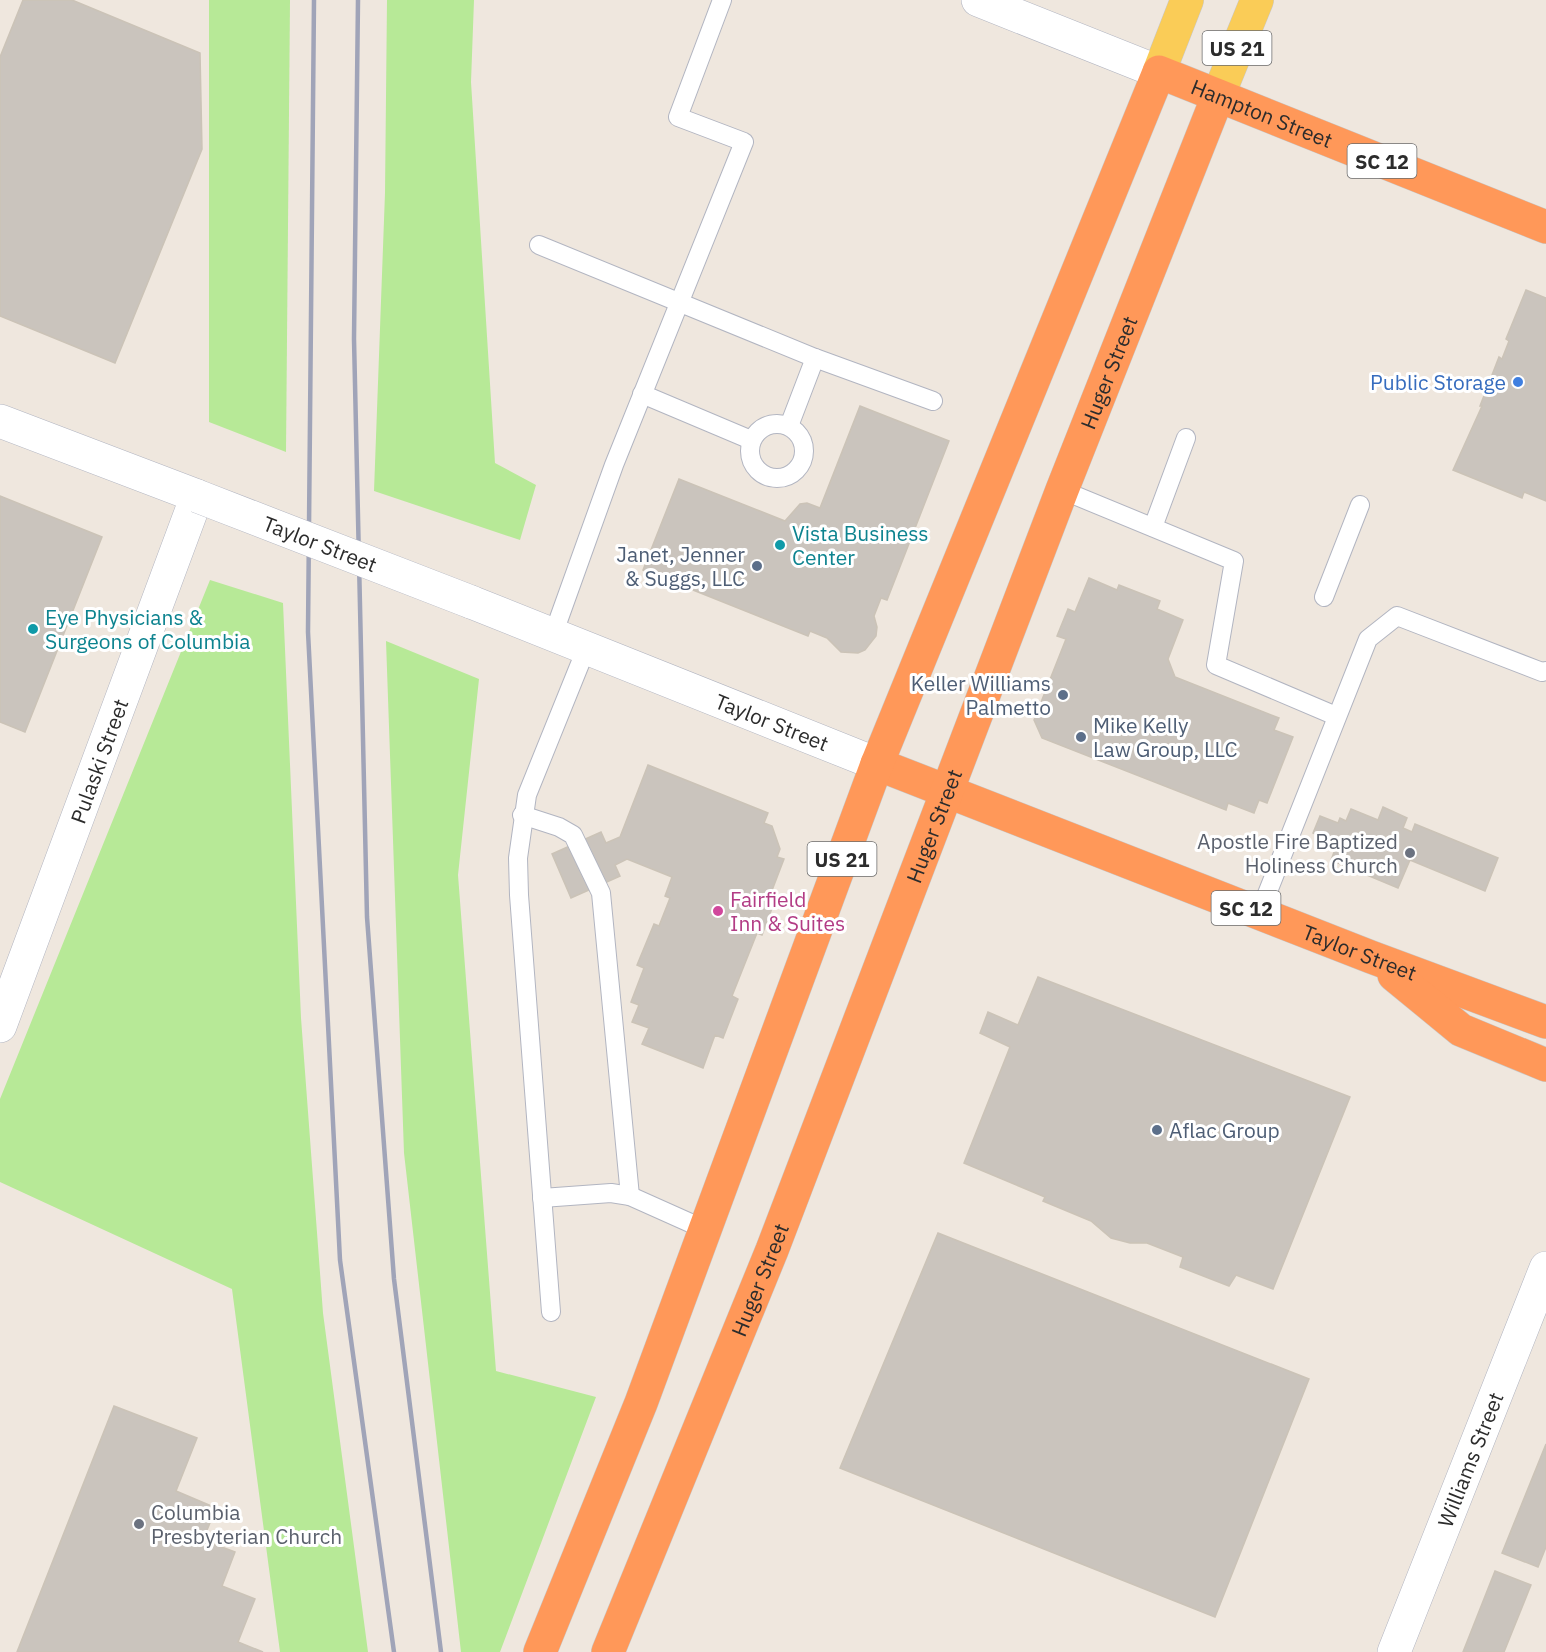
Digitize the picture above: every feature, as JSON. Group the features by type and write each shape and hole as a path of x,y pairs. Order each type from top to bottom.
{"highway":[{"name":"Hampton Street","path":"1159,72 1546,227"},
{"name":"US 21","path":"540,1652 641,1404 877,764 1159,72"},
{"name":"Huger Street","path":"608,1652 772,1250 1062,490 1218,96"},
{"name":"Taylor Street","path":"877,764 1259,914 1546,1022"},
{"path":"1371,957 1461,1030 1546,1065"}],"main road":[{"name":"Hampton Street","path":"978,0 1159,72"},
{"name":"US 21","path":"1159,72 1187,0"},
{"name":"Huger Street","path":"1218,96 1257,0"},
{"name":"Taylor Street","path":"0,421 471,602 877,764"},
{"name":"Pulaski Street","path":"0,1026 197,496"},
{"name":"Williams Street","path":"1394,1652 1546,1268"}],"lane":[{"path":"553,635 642,394 744,142 678,117 722,0"},
{"path":"538,245 815,358 933,401"},
{"path":"789,426 815,358"},
{"path":"642,394 751,440"},
{"path":"780,423 789,426 802,439 804,457 800,466 785,477 776,478 759,472 750,458 751,440 763,427 780,423"},
{"path":"1153,527 1186,438"},
{"path":"1062,490 1234,561 1216,665 1336,717"},
{"path":"1324,597 1360,505"},
{"path":"1259,914 1368,639 1397,616 1542,672 1546,671"},
{"path":"551,1312 519,895 522,815 527,795 586,649"},
{"path":"522,815 565,829 573,835 601,893 630,1196"},
{"path":"542,1198 611,1193 630,1196 706,1230"}],"green space":[{"path":"209,0 290,0 286,452 209,422"},
{"path":"387,0 474,0 471,82 495,463 536,485 520,540 374,491 385,193"},
{"path":"210,580 283,603 301,1018 323,1313 368,1652 280,1652 232,1289 0,1182 0,1099"},
{"path":"386,641 479,679 458,875 496,1371 596,1397 500,1652 461,1652 404,1153"}],"building":[{"path":"23,0 72,0 200,53 202,149 115,363 0,316 0,57"},
{"name":"Public Storage","path":"1526,290 1546,298 1546,501 1524,492 1522,498 1453,470 1482,406 1480,406 1499,357 1502,359 1509,341 1506,339"},
{"name":"Vista Business Center","path":"860,406 949,441 887,600 881,598 874,616 877,627 876,636 865,650 858,653 841,652 827,638 810,631 808,636 643,570 679,479 785,521 800,504 807,503 820,508"},
{"name":"Eye Physicians & Surgeons of Columbia","path":"0,496 102,537 25,732 0,722"},
{"path":"1089,578 1117,590 1119,585 1160,601 1157,609 1183,620 1168,659 1175,677 1279,718 1274,730 1293,737 1267,803 1259,800 1254,813 1228,803 1226,810 1042,738 1034,720 1066,639 1057,636 1068,609 1075,612"},
{"name":"Fairfield Inn & Suites","path":"648,765 768,813 764,823 772,826 780,849 777,857 784,859 771,893 777,895 762,935 757,933 732,996 738,999 723,1038 715,1035 703,1068 642,1044 649,1028 632,1022 639,1005 631,1002 644,968 637,965 654,924 659,926 670,898 665,896 672,877 627,859 615,865 620,876 571,898 552,854 601,832 606,843 620,837"},
{"name":"Apostle Fire Baptized Holiness Church","path":"1383,807 1407,818 1403,828 1412,832 1415,824 1498,858 1485,891 1410,860 1398,888 1331,860 1336,847 1327,844 1329,839 1313,833 1320,816 1338,823 1340,818 1346,821 1351,809 1378,820"},
{"name":"Aflac Group","path":"1038,977 1350,1097 1273,1289 1236,1275 1229,1286 1180,1267 1183,1257 1147,1243 1130,1243 1111,1238 1091,1221 1043,1201 1045,1197 964,1163 1010,1047 980,1033 988,1012 1018,1025"},
{"path":"938,1233 1309,1379 1215,1617 840,1468"},
{"name":"Columbia Presbyterian Church","path":"114,1406 197,1438 176,1491 216,1508 203,1540 235,1552 222,1586 255,1599 238,1642 263,1652 17,1652"},
{"path":"1546,1444 1546,1547 1538,1567 1502,1553"},
{"path":"1495,1571 1531,1585 1504,1652 1463,1652"}],"railway":[{"path":"314,0 308,632 340,1260 394,1652"},
{"path":"358,0 354,339 367,917 394,1279 441,1652"}],"place":[{"name":"Public Storage","path":"1518,382"},
{"name":"Vista Business Center","path":"780,545"},
{"name":"Janet, Jenner & Suggs, LLC","path":"757,566"},
{"name":"Eye Physicians & Surgeons of Columbia","path":"33,629"},
{"name":"Keller Williams Palmetto","path":"1063,695"},
{"name":"Mike Kelly Law Group, LLC","path":"1081,737"},
{"name":"Apostle Fire Baptized Holiness Church","path":"1410,853"},
{"name":"Fairfield Inn & Suites","path":"718,911"},
{"name":"Aflac Group","path":"1157,1130"},
{"name":"Columbia Presbyterian Church","path":"139,1524"}]}
